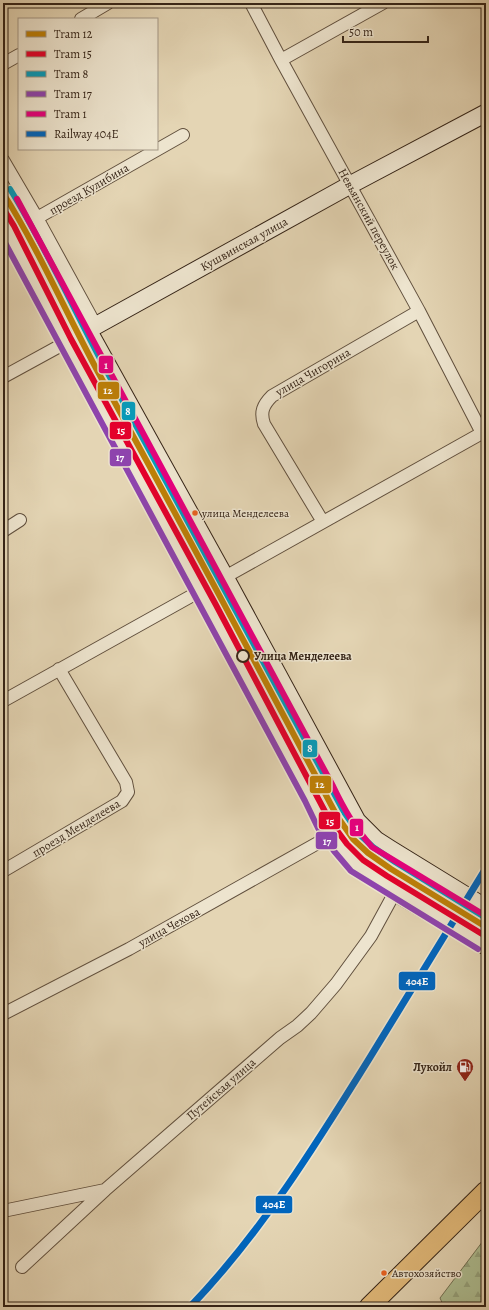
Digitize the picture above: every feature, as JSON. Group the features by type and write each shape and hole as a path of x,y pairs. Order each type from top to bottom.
{"main road":[{"name":"Кушвинская улица","path":"67,342 350,185 486,113"},
{"path":"3,227 67,342 132,467 202,590 332,835 344,852 364,870 395,892 486,946"},
{"path":"92,328 357,821 376,840 486,908"},
{"path":"369,1307 486,1191"}],"street":[{"path":"83,18 108,3"},
{"name":"Невьянский переулок","path":"251,3 485,433"},
{"path":"281,60 383,3"},
{"path":"3,64 18,56"},
{"name":"проезд Кулибина","path":"158,149 183,135"},
{"name":"проезд Кулибина","path":"37,218 157,150"},
{"path":"3,160 37,218 92,328"},
{"name":"улица Чигорина","path":"323,522 264,424 261,415 266,401 272,396 419,311"},
{"name":"Кушвинская улица","path":"3,377 67,342"},
{"path":"225,577 485,433"},
{"path":"3,531 20,520"},
{"path":"3,701 202,590"},
{"name":"проезд Менделеева","path":"3,872 122,801 128,792 126,782 59,669"},
{"name":"улица Чехова","path":"3,1014 129,949 332,835"},
{"name":"Путейская улица","path":"22,1267 105,1190 280,1038 297,1026 311,1013 336,984 371,936 395,892"},
{"path":"3,1211 105,1190"}],"green space":[{"path":"486,1237 486,1307 444,1307 440,1298"}],"tram line":[{"name":"8","path":"10,189 59,277 105,368 344,812 359,834 373,847 486,918"},
{"name":"12","path":"3,193 29,237 86,350 337,816 353,839 368,853 391,869 486,927"},
{"name":"1","path":"17,199 350,818 372,847 486,916"},
{"name":"15","path":"3,208 14,226 71,339 216,605 330,821 347,844 363,860 482,934"},
{"name":"17","path":"3,239 305,801 318,828 334,851 351,871 478,949"}],"rail line":[{"name":"404Е","path":"190,1307 216,1279 264,1219 286,1188 369,1059 486,868"}],"place":[{"name":"улица Менделеева","path":"195,513"},
{"name":"Улица Менделеева","path":"243,656"},
{"name":"Лукойл","path":"465,1082"},
{"name":"Автохозяйство","path":"384,1273"}]}
